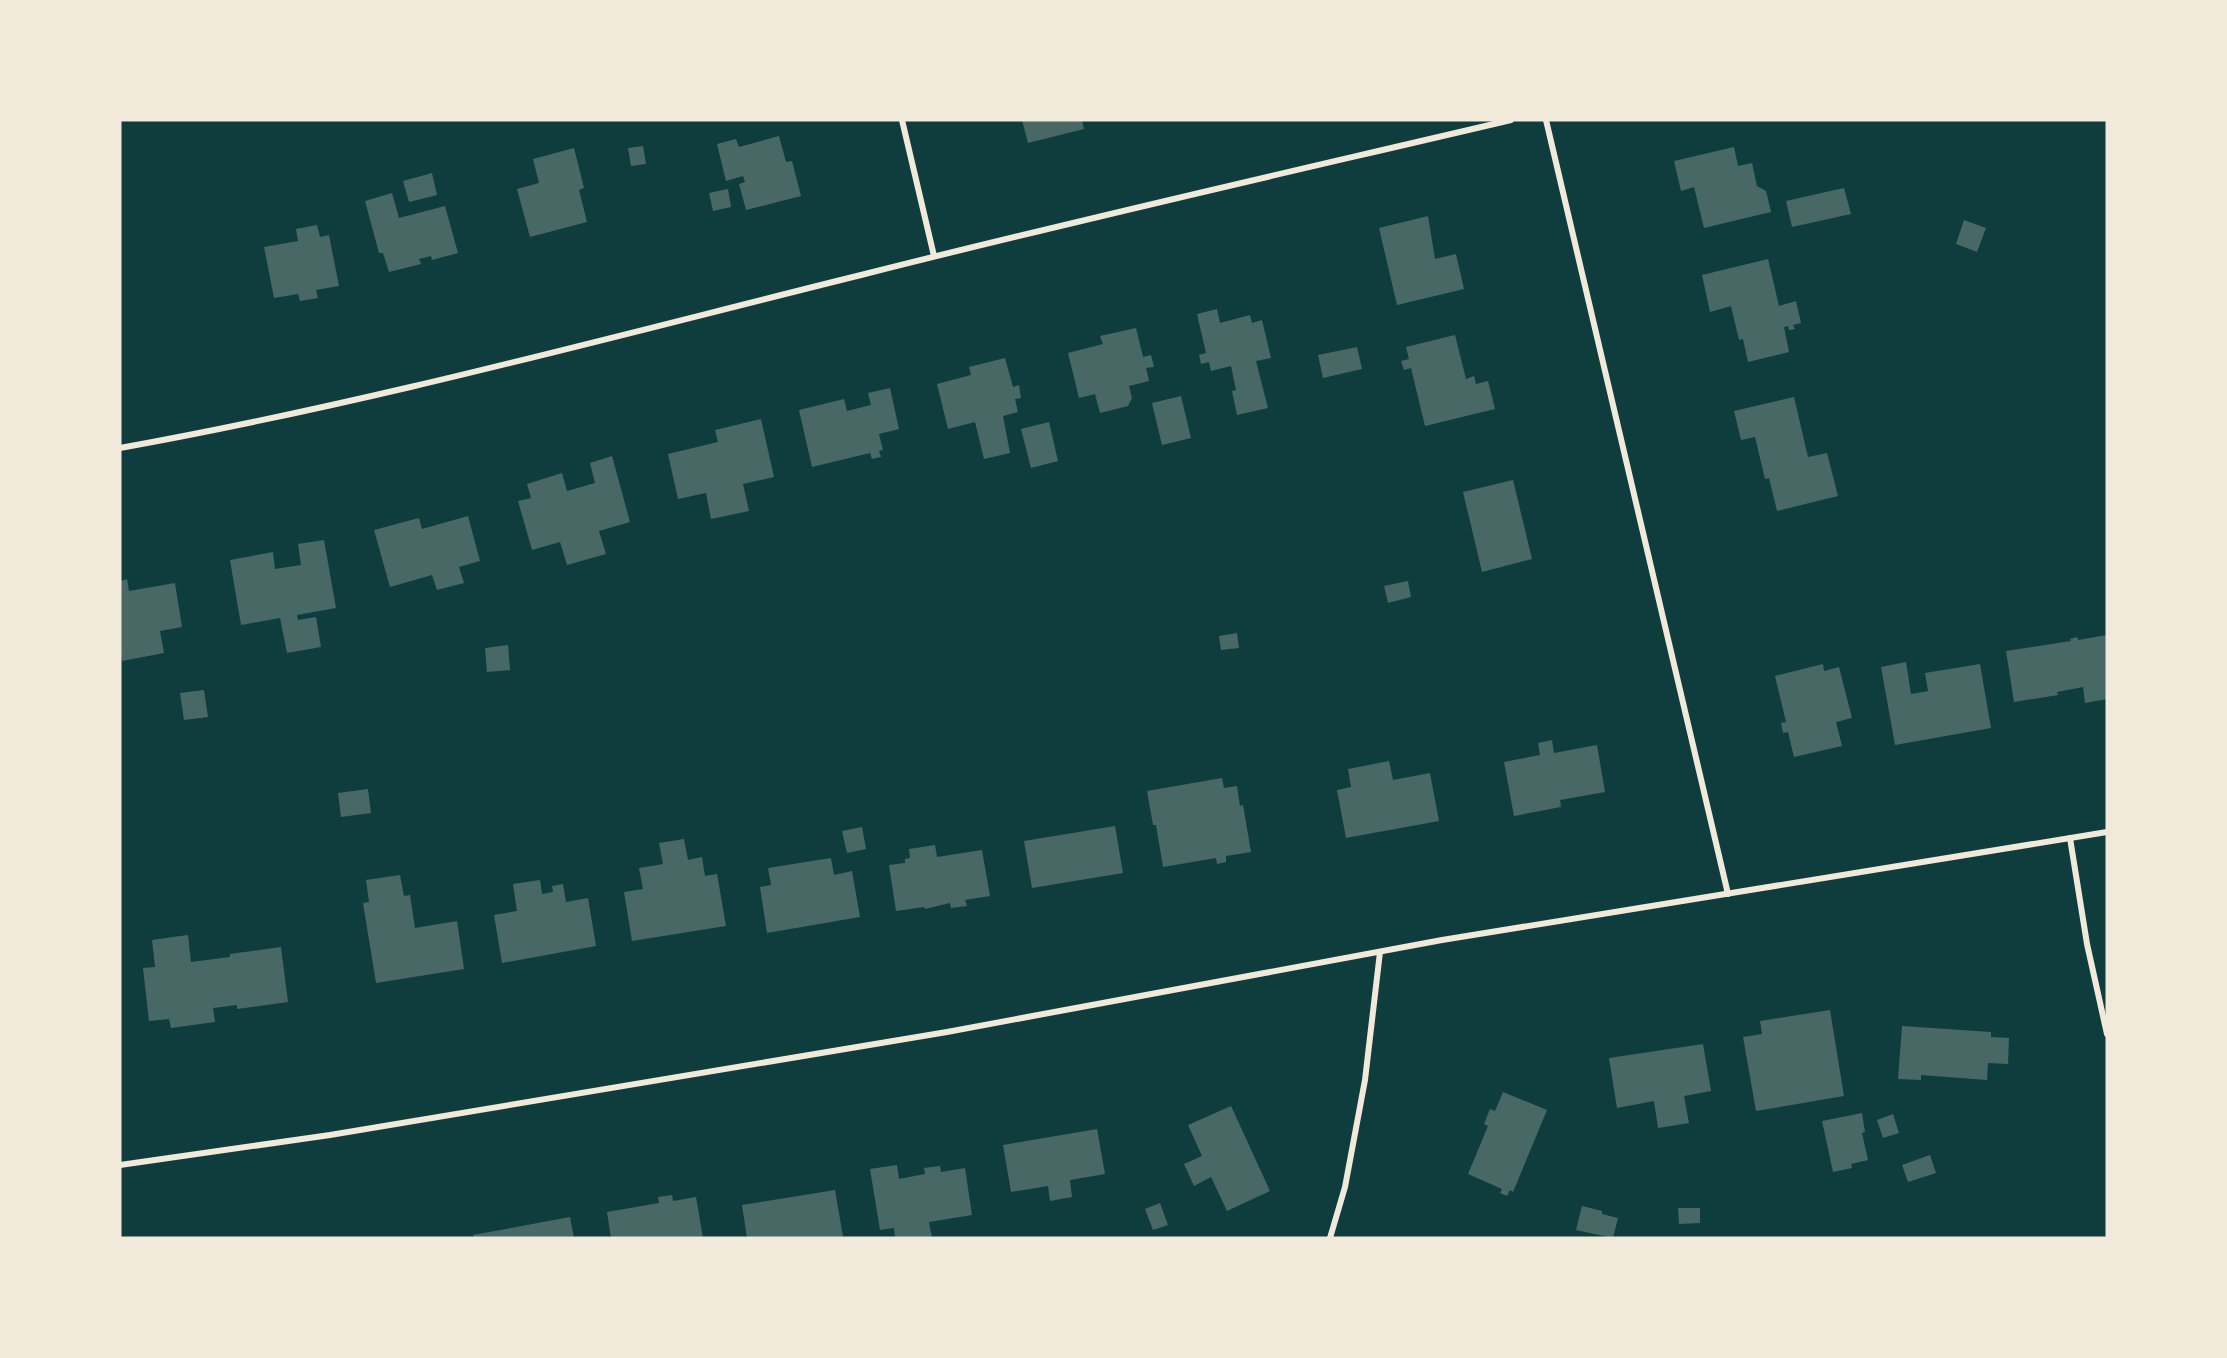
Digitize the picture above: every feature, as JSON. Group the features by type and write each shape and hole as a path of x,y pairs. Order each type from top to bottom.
{"street":[{"path":"902,120 934,256"},
{"path":"120,448 243,425 367,398 934,256 1511,120"},
{"path":"1546,120 1728,894"},
{"path":"120,1165 330,1135 947,1032 1380,952 2107,832"},
{"path":"2070,838 2087,944 2107,1034"},
{"path":"1330,1238 1349,1170 1365,1080 1380,952"}],"building":[{"path":"1022,120 1082,120 1084,129 1028,143"},
{"path":"779,136 786,162 792,161 801,196 746,210 739,184 745,182 743,176 726,181 717,144 736,139 739,147"},
{"path":"643,146 646,164 631,166 628,148"},
{"path":"1734,147 1738,166 1752,163 1757,186 1766,191 1771,212 1704,228 1694,187 1681,191 1674,161"},
{"path":"574,148 584,188 579,190 587,222 530,237 517,189 539,183 533,159"},
{"path":"432,173 437,195 409,202 403,181"},
{"path":"1844,188 1851,214 1792,227 1786,201"},
{"path":"728,189 731,207 713,211 709,193"},
{"path":"392,193 399,218 445,206 458,253 432,260 431,256 419,259 421,264 389,272 383,253 379,253 365,201"},
{"path":"1428,216 1435,259 1456,254 1464,289 1397,305 1379,228"},
{"path":"1964,220 1986,228 1977,252 1956,244"},
{"path":"317,225 320,237 329,235 339,286 316,290 318,298 300,301 298,294 274,298 264,247 298,241 296,229"},
{"path":"1768,259 1779,306 1796,301 1801,323 1793,325 1795,329 1789,330 1788,326 1784,327 1789,352 1748,362 1743,339 1739,340 1731,306 1710,312 1702,275"},
{"path":"1217,309 1220,323 1250,315 1252,323 1262,320 1271,358 1256,361 1268,408 1237,415 1232,391 1236,390 1231,366 1211,371 1209,362 1201,364 1199,355 1206,353 1197,314"},
{"path":"1136,328 1143,357 1151,355 1154,367 1146,368 1149,381 1129,386 1132,398 1128,406 1100,413 1095,394 1079,398 1068,353 1103,344 1100,336"},
{"path":"1455,335 1466,379 1474,376 1476,384 1488,381 1495,409 1425,426 1411,368 1404,370 1401,361 1409,359 1406,347"},
{"path":"1357,347 1362,369 1323,378 1318,355"},
{"path":"1005,358 1013,387 1019,385 1021,398 1015,399 1018,412 1003,416 1010,453 984,459 975,422 948,429 937,384 971,375 969,367"},
{"path":"890,388 899,429 879,434 883,450 879,451 881,457 872,459 870,453 812,467 799,410 844,399 847,411 871,405 868,393"},
{"path":"1181,396 1191,438 1162,445 1152,403"},
{"path":"1794,397 1808,457 1827,453 1838,496 1777,511 1769,478 1765,479 1755,437 1741,440 1734,411"},
{"path":"761,419 774,477 743,484 749,511 711,519 706,493 678,499 668,454 718,442 715,430"},
{"path":"1049,422 1058,461 1031,468 1021,429"},
{"path":"612,456 630,522 599,531 606,554 567,565 560,542 532,550 518,501 531,498 527,484 562,473 567,491 595,483 590,463"},
{"path":"1513,480 1532,559 1482,572 1463,492"},
{"path":"468,516 480,561 459,567 464,583 437,590 432,575 390,587 374,530 419,518 422,529"},
{"path":"324,540 336,608 297,615 298,620 316,617 321,647 287,653 280,618 241,625 230,560 273,552 275,569 301,565 298,544"},
{"path":"127,579 129,591 175,583 182,627 160,631 164,653 122,661 120,581"},
{"path":"1408,581 1411,597 1388,603 1384,586"},
{"path":"1237,633 1239,648 1221,650 1219,636"},
{"path":"2107,635 2107,699 2085,703 2083,687 2057,692 2058,695 2014,702 2006,651 2071,641 2070,639 2077,637 2078,640"},
{"path":"508,645 510,670 487,672 485,648"},
{"path":"1906,662 1911,694 1928,691 1925,673 1980,664 1991,728 1895,745 1881,667"},
{"path":"1823,664 1824,671 1839,667 1852,718 1836,722 1842,746 1794,757 1788,732 1783,733 1781,723 1786,722 1775,676"},
{"path":"204,690 208,717 184,720 180,693"},
{"path":"1552,740 1554,753 1597,745 1605,792 1560,800 1561,807 1514,816 1504,762 1540,755 1538,743"},
{"path":"1389,761 1393,780 1430,773 1439,821 1346,838 1337,790 1351,787 1348,769"},
{"path":"1222,778 1224,788 1237,786 1240,806 1243,805 1251,852 1226,856 1226,862 1217,864 1216,858 1163,867 1156,825 1153,825 1147,791"},
{"path":"368,789 371,813 341,817 338,793"},
{"path":"1115,826 1123,873 1032,888 1024,841"},
{"path":"862,827 866,849 847,853 842,831"},
{"path":"684,839 688,860 702,857 705,876 717,874 726,926 632,941 624,892 643,889 639,868 663,864 659,843"},
{"path":"935,845 937,857 982,850 990,896 965,900 967,906 951,908 950,903 925,909 924,907 896,911 889,865 905,863 905,859 910,858 909,849"},
{"path":"831,858 834,875 852,871 860,917 767,933 760,887 771,885 768,868"},
{"path":"400,875 404,896 410,895 415,928 457,921 464,969 376,983 363,903 369,902 366,880"},
{"path":"540,880 542,894 553,892 552,886 563,884 566,902 588,898 596,946 502,963 494,915 517,911 513,884"},
{"path":"188,935 191,962 281,947 288,1002 237,1009 237,1005 213,1008 215,1022 171,1028 169,1019 149,1021 143,968 155,967 152,940"},
{"path":"1830,1010 1844,1096 1756,1111 1743,1037 1762,1034 1760,1021"},
{"path":"1902,1026 1991,1032 1991,1037 2009,1038 2008,1064 1988,1063 1987,1080 1921,1075 1921,1080 1898,1079"},
{"path":"1703,1044 1711,1091 1684,1096 1689,1123 1658,1128 1654,1101 1617,1108 1609,1058"},
{"path":"1503,1092 1547,1110 1513,1192 1510,1190 1507,1196 1500,1193 1502,1189 1468,1174 1488,1126 1484,1124 1490,1109 1495,1111"},
{"path":"1231,1106 1270,1191 1227,1211 1211,1177 1194,1186 1184,1164 1202,1156 1188,1125"},
{"path":"1862,1113 1865,1132 1862,1133 1868,1160 1851,1164 1852,1168 1833,1172 1822,1121"},
{"path":"1893,1114 1899,1133 1883,1138 1877,1120"},
{"path":"1097,1129 1105,1174 1070,1180 1072,1197 1050,1201 1048,1186 1011,1192 1003,1145"},
{"path":"1930,1155 1936,1173 1908,1182 1902,1165"},
{"path":"897,1165 899,1179 925,1174 924,1168 940,1166 941,1172 965,1168 972,1215 929,1222 932,1238 895,1238 894,1228 880,1230 870,1169"},
{"path":"835,1190 843,1237 747,1238 742,1205"},
{"path":"672,1195 673,1201 696,1197 703,1238 611,1238 607,1212 659,1203 658,1197"},
{"path":"1160,1203 1168,1225 1153,1230 1145,1209"},
{"path":"1582,1206 1618,1218 1613,1238 1576,1230"},
{"path":"1678,1208 1700,1208 1700,1223 1679,1224"},
{"path":"570,1217 574,1238 474,1238 473,1235"}]}
